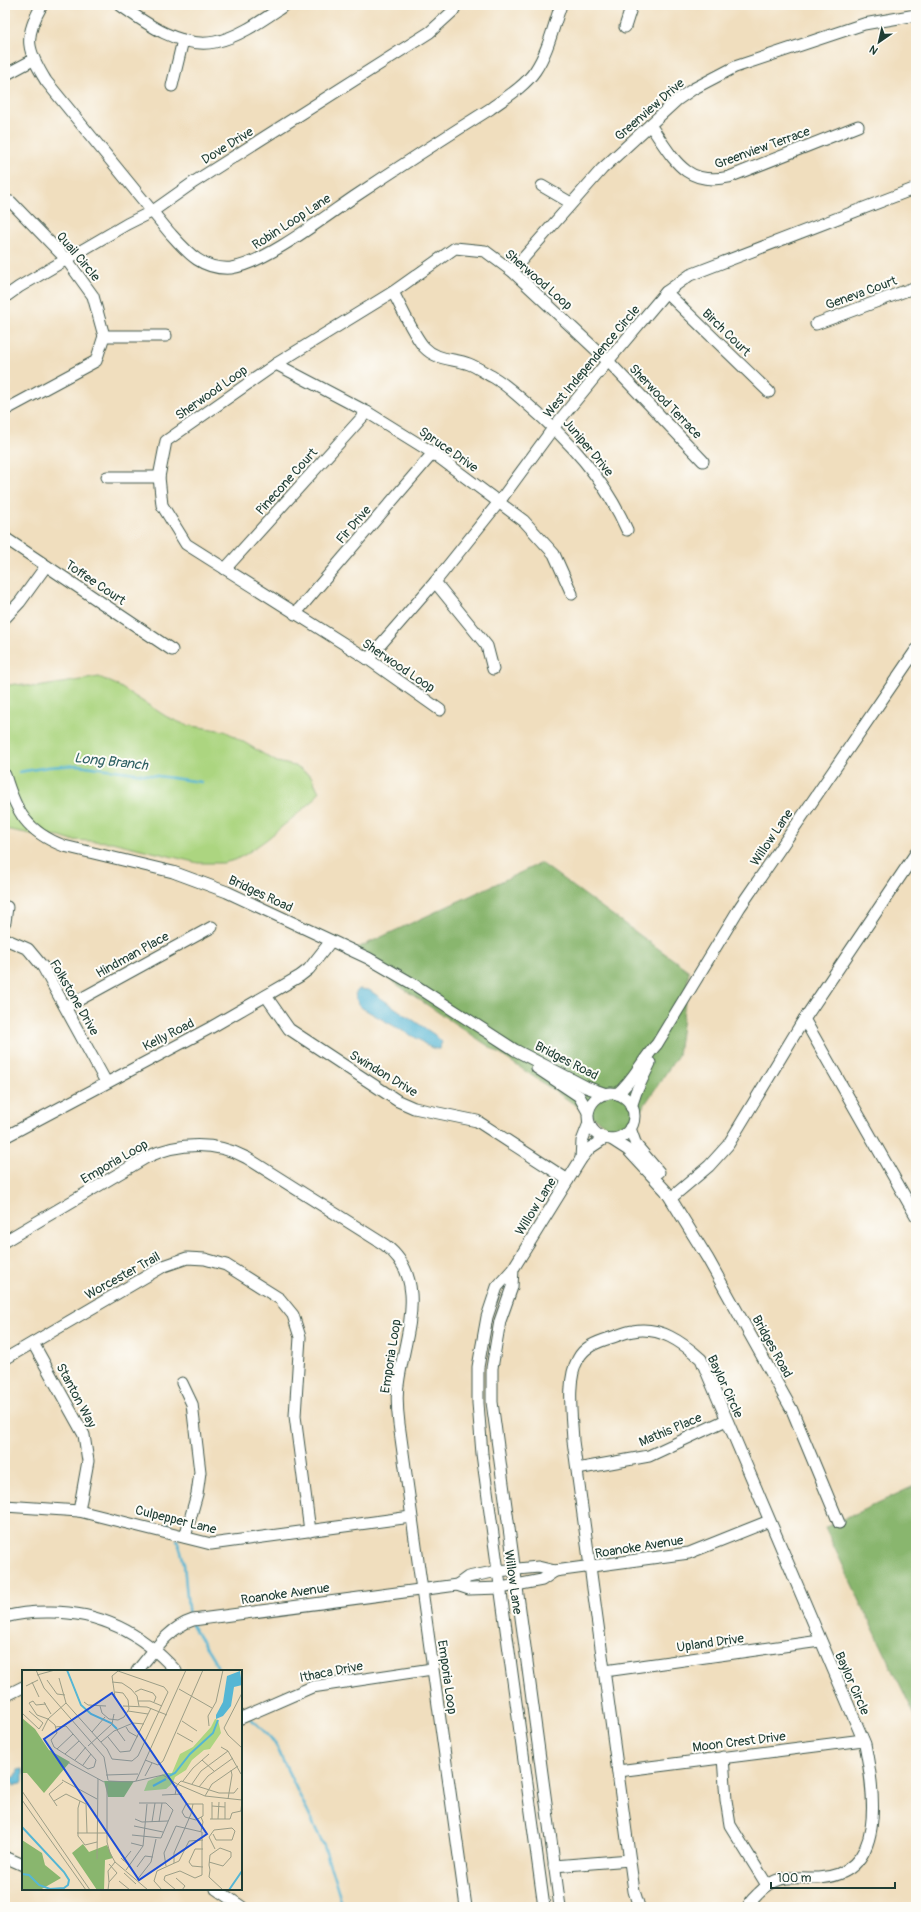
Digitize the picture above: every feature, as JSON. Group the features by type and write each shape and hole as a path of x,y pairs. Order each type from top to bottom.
{"street":[{"name":"Robin Loop Lane","path":"42,5 34,20 30,34 29,46 33,60 46,81 183,248 199,262 213,266 232,268 255,260 290,240 490,109 517,89 534,72 544,54 561,5"},
{"path":"120,5 152,26 184,40 207,43 215,42 249,27 285,5"},
{"name":"Dove Drive","path":"5,297 19,287 127,224 153,211 189,186 430,32 456,5"},
{"path":"626,27 632,5"},
{"name":"Greenview Drive","path":"512,271 602,169 677,100 693,89 735,68 864,24 916,15"},
{"path":"172,86 184,40"},
{"path":"5,75 33,60"},
{"name":"Greenview Terrace","path":"650,125 682,168 701,178 713,180 729,177 858,126"},
{"path":"542,186 571,203"},
{"name":"West Independence Circle","path":"368,659 435,582 499,502 554,427 666,292 690,275 916,188"},
{"name":"Quail Circle","path":"5,201 11,202 66,260 93,296 104,336"},
{"name":"Sherwood Loop","path":"440,710 368,659 186,544 162,505 159,477 166,441 276,364 393,292 455,248 485,251 512,271 608,361"},
{"name":"Geneva Court","path":"816,324 916,287"},
{"name":"Juniper Drive","path":"393,292 424,347 435,356 468,364 493,377 554,427 588,464 616,504 627,530"},
{"name":"Birch Court","path":"666,292 769,392"},
{"path":"5,410 96,361 104,336 166,336"},
{"name":"Sherwood Terrace","path":"608,361 703,461"},
{"name":"Spruce Drive","path":"276,364 367,412 433,453 524,521 554,554 572,594"},
{"name":"Pinecone Court","path":"225,569 367,412"},
{"name":"Fir Drive","path":"295,614 433,453"},
{"path":"107,477 159,477"},
{"name":"Toffee Court","path":"5,538 172,650"},
{"path":"5,618 20,602 46,566"},
{"path":"435,582 488,646 494,669"},
{"name":"Willow Lane","path":"631,1107 636,1092 652,1060 657,1044 740,906 916,650"},
{"name":"Bridges Road","path":"5,775 14,802 25,821 38,833 50,841 64,846 142,863 200,882 368,958 413,984 515,1050 586,1087 612,1094"},
{"path":"669,1194 709,1166 728,1145 804,1019 916,853"},
{"path":"5,922 7,907"},
{"name":"Hindman Place","path":"66,1007 212,927"},
{"name":"Folkstone Drive","path":"5,939 28,950 43,967 106,1082"},
{"name":"Kelly Road","path":"5,1137 210,1028 266,996 308,969 331,941"},
{"name":"Swindon Drive","path":"266,996 289,1029 398,1101 414,1108 477,1121 568,1180"},
{"path":"804,1019 916,1216"},
{"name":"Willow Lane","path":"612,1094 629,1084 645,1056 657,1044"},
{"name":"Bridges Road","path":"515,1050 530,1064 579,1096 588,1112"},
{"path":"612,1094 624,1098 631,1107 634,1118 630,1128 622,1136 608,1138 595,1133 589,1123 588,1112 595,1099 612,1094"},
{"name":"Willow Lane","path":"581,1159 582,1141 589,1123"},
{"name":"Bridges Road","path":"630,1128 636,1145 659,1172 669,1194 708,1259 792,1410 839,1523"},
{"name":"Willow Lane","path":"544,1907 482,1454 478,1403 478,1367 487,1317 497,1287 513,1269 581,1159 590,1148 608,1138"},
{"name":"Bridges Road","path":"608,1138 628,1150 669,1194"},
{"name":"Emporia Loop","path":"5,1241 152,1155 170,1149 197,1145 221,1148 242,1155 385,1245 402,1262 409,1278 412,1293 412,1309 399,1379 397,1400 398,1424 466,1907"},
{"name":"Worcester Trail","path":"5,1359 164,1266 187,1258 205,1259 226,1265 280,1299 293,1315 300,1337 294,1416 310,1531"},
{"name":"Willow Lane","path":"513,1269 512,1287 500,1321 492,1368 492,1402 560,1907"},
{"name":"Baylor Circle","path":"639,1907 634,1891 573,1441 571,1383 578,1359 587,1348 595,1343 633,1331 649,1330 668,1335 688,1347 701,1359 863,1740 871,1774 871,1833 868,1846 852,1867 840,1874 819,1878 783,1877 766,1885 750,1902 748,1907"},
{"name":"Stanton Way","path":"33,1343 84,1435 88,1461 79,1511"},
{"path":"182,1384 192,1404 200,1472 197,1494 185,1537"},
{"name":"Mathis Place","path":"577,1469 649,1456 726,1420"},
{"name":"Culpepper Lane","path":"5,1506 79,1511 130,1522 211,1544 411,1517"},
{"name":"Roanoke Avenue","path":"457,1585 468,1577 498,1571 538,1567 555,1571 590,1568 689,1554 769,1521"},
{"name":"Roanoke Avenue","path":"138,1670 167,1636 179,1626 193,1620 457,1585 469,1589 500,1588 542,1580 555,1571"},
{"path":"5,1617 32,1612 58,1612 86,1615 112,1623 135,1635 155,1650 175,1670"},
{"name":"Upland Drive","path":"605,1671 820,1641"},
{"name":"Ithaca Drive","path":"242,1718 312,1687 432,1669"},
{"path":"5,1696 22,1688"},
{"name":"Moon Crest Drive","path":"618,1770 863,1740"},
{"path":"723,1757 726,1800 730,1825 766,1885"},
{"path":"5,1857 22,1866"},
{"path":"554,1866 630,1860"},
{"path":"217,1890 242,1907"}],"green space":[{"path":"99,677 117,685 167,717 186,725 225,731 277,762 295,766 311,776 319,792 313,801 266,840 235,860 223,863 198,863 112,842 69,840 60,837 37,835 5,829 5,686 15,684 37,687"},
{"path":"541,863 689,971 678,1055 623,1137 349,952"},
{"path":"916,1485 916,1718 825,1528"}],"water":[{"path":"359,989 369,990 435,1035 442,1042 439,1049 431,1048 362,1008 358,1004 355,994"},
{"path":"18,1770 22,1770 22,1782 14,1786 11,1779 16,1776"}],"waterway":[{"name":"Long Branch","path":"19,772 48,767 78,765 201,782"},
{"path":"167,1522 172,1530"},
{"path":"177,1540 184,1564 189,1619"},
{"path":"191,1623 213,1658 219,1670"},
{"path":"250,1718 270,1737 280,1753 324,1846 343,1907"}]}
